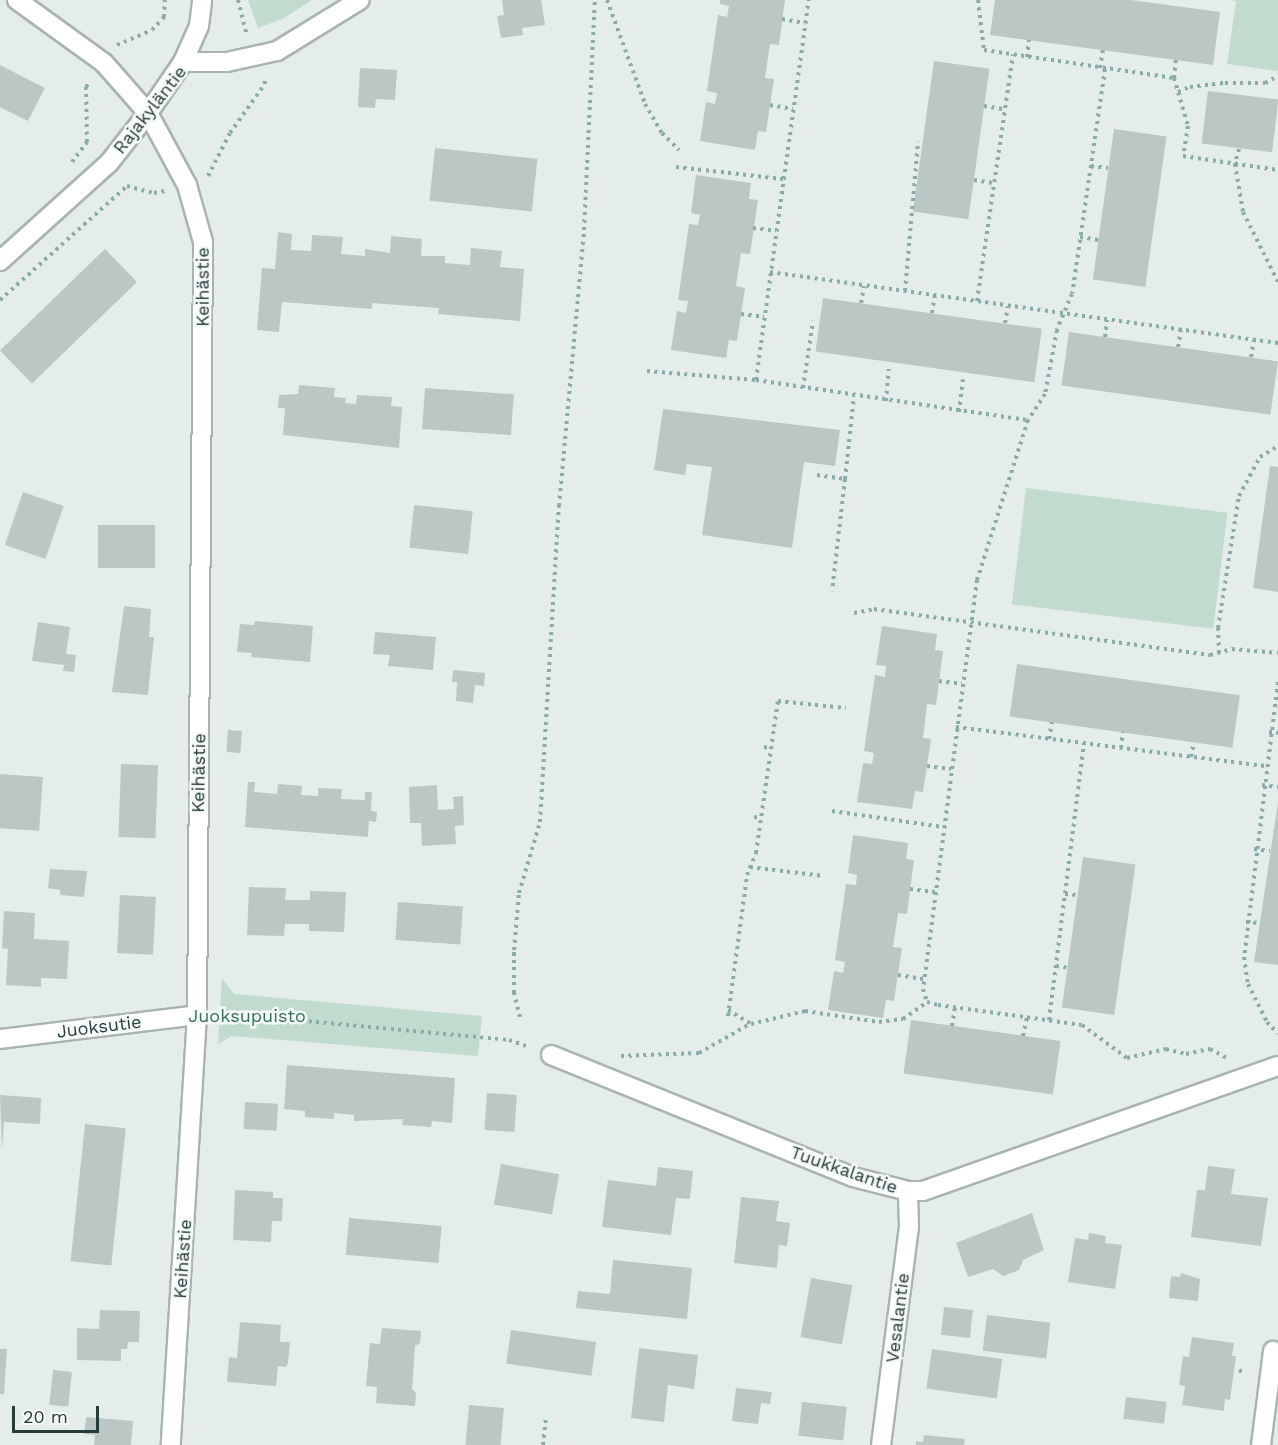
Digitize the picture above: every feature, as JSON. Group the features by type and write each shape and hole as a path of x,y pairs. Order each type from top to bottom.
{"street":[{"name":"Keihästie","path":"17,0 104,63 148,113 187,185 203,242 197,1015 171,1445"},
{"path":"183,62 199,26 202,0"},
{"name":"Rajakyläntie","path":"0,261 109,163 148,113 183,62 258,58 299,39 360,0"},
{"name":"Juoksutie","path":"0,1039 197,1015"},
{"name":"Tuukkalantie","path":"551,1055 853,1177 908,1191 923,1191 1278,1066"},
{"name":"Vesalantie","path":"881,1445 909,1226 908,1191"},
{"path":"1261,1445 1273,1351"}],"path":[{"path":"0,300 127,186 154,193 187,185 211,174 230,134 265,84 258,58 240,20 238,0"},
{"path":"520,1017 514,993 514,950 519,894 540,822 559,506 584,230 595,0"},
{"path":"607,0 645,104 662,133 679,150"},
{"path":"756,380 809,0"},
{"path":"978,0 984,50 1174,78"},
{"path":"782,19 805,23"},
{"path":"1028,57 1029,40"},
{"path":"1100,68 1103,50"},
{"path":"977,301 992,183 1013,55"},
{"path":"1176,60 1174,78 1188,126 1183,156 1278,170"},
{"path":"927,1002 924,979 969,620 977,579 1028,420 1046,394 1062,313 1072,294 1105,69"},
{"path":"1178,92 1190,87 1225,83 1265,83 1278,76"},
{"path":"770,105 793,109"},
{"path":"984,106 1003,110"},
{"path":"905,291 918,142"},
{"path":"1239,149 1235,164 1243,212 1278,282"},
{"path":"1091,166 1108,168"},
{"path":"676,167 783,179"},
{"path":"974,180 992,183"},
{"path":"753,228 776,231"},
{"path":"1080,237 1099,240"},
{"path":"770,273 1278,343"},
{"path":"861,303 864,286"},
{"path":"932,313 935,296"},
{"path":"1005,323 1008,306"},
{"path":"741,314 764,317"},
{"path":"1105,337 1107,320"},
{"path":"803,388 813,321"},
{"path":"1178,347 1181,330"},
{"path":"1251,357 1254,340"},
{"path":"886,401 889,369"},
{"path":"647,371 756,380 959,412 1028,420"},
{"path":"959,412 963,379"},
{"path":"832,591 854,396"},
{"path":"1219,653 1218,628 1239,496 1260,457 1278,446"},
{"path":"817,475 845,479"},
{"path":"854,613 874,609 969,620 987,627 1210,655 1232,649 1278,653"},
{"path":"939,681 962,684"},
{"path":"1278,682 1254,849 1244,957 1248,984 1267,1022 1278,1034"},
{"path":"728,1016 729,983 739,911 761,818 778,701 846,708"},
{"path":"1049,739 1052,722"},
{"path":"956,727 1265,766"},
{"path":"1121,748 1124,732"},
{"path":"1269,732 1278,733"},
{"path":"1191,757 1194,742"},
{"path":"1049,1020 1084,743"},
{"path":"764,747 772,748"},
{"path":"927,766 951,769"},
{"path":"1262,785 1278,787"},
{"path":"832,811 944,826"},
{"path":"754,817 761,818"},
{"path":"1254,849 1270,851"},
{"path":"750,867 823,876"},
{"path":"910,889 935,892"},
{"path":"1065,894 1077,895"},
{"path":"1246,922 1259,923"},
{"path":"1056,966 1068,968"},
{"path":"898,975 924,979"},
{"path":"615,1057 699,1053 751,1024 805,1011 879,1022 903,1019 927,1002 1082,1025 1127,1058 1166,1049 1186,1054 1210,1049 1227,1058"},
{"path":"952,1026 955,1007"},
{"path":"729,1010 751,1024"},
{"path":"197,1015 222,1012 427,1035 509,1040 551,1055"},
{"path":"1023,1036 1027,1017"},
{"path":"543,1445 546,1417"}],"green space":[{"path":"248,0 312,0 284,18 258,28"},
{"path":"1229,0 1278,0 1278,71 1227,64 1236,1"},
{"path":"1026,488 1227,513 1213,629 1012,604"},
{"name":"Juoksupuisto","path":"222,978 234,994 482,1016 478,1056 232,1036 218,1044"}],"building":[{"path":"502,0 541,0 545,25 522,28 523,35 501,38 497,16 504,15"},
{"path":"720,0 785,0 779,45 770,44 765,78 774,79 766,132 758,131 755,150 700,141 706,102 715,104 717,93 707,91 718,15 727,17 729,6 720,4"},
{"path":"995,0 1131,0 1220,12 1213,65 990,35"},
{"path":"934,61 989,69 968,219 913,212"},
{"path":"0,65 45,88 28,121 0,107"},
{"path":"360,68 397,70 395,100 376,99 375,108 358,107"},
{"path":"1208,91 1278,100 1272,152 1202,144"},
{"path":"1114,129 1166,136 1145,287 1093,280"},
{"path":"435,148 537,159 532,211 429,201"},
{"path":"696,175 751,183 749,199 758,200 750,254 741,253 736,286 745,288 737,341 729,340 726,358 671,350 677,311 686,313 688,301 678,300 689,224 698,225 700,215 691,213"},
{"path":"278,232 292,234 291,250 311,251 312,235 343,237 341,254 365,256 365,249 390,253 391,236 422,239 421,256 445,256 445,263 470,265 471,248 502,251 500,267 524,269 520,321 438,314 439,308 372,303 372,309 282,302 279,332 257,330 262,268 275,269"},
{"path":"105,249 137,282 32,384 0,350"},
{"path":"823,298 1042,329 1034,382 815,351"},
{"path":"1069,332 1278,361 1270,415 1061,385"},
{"path":"299,385 335,388 334,397 346,398 345,403 356,404 357,395 392,397 391,406 402,407 399,448 283,435 285,408 278,408 279,395 298,394"},
{"path":"425,388 514,394 511,435 422,429"},
{"path":"663,409 840,430 835,466 804,462 792,548 702,535 712,467 687,464 685,475 654,470"},
{"path":"1270,466 1278,467 1278,592 1253,588"},
{"path":"23,492 64,506 45,559 5,545"},
{"path":"414,505 473,511 468,554 410,548"},
{"path":"98,525 155,525 155,568 98,568"},
{"path":"124,606 151,609 149,637 154,637 148,695 112,692"},
{"path":"255,621 313,626 310,662 251,657 252,653 237,652 240,624 254,625"},
{"path":"38,622 70,627 66,654 76,655 74,672 63,671 64,665 32,661"},
{"path":"882,626 937,634 935,650 943,651 936,705 927,704 923,738 931,739 923,792 915,791 912,809 857,802 863,763 872,764 874,753 864,751 875,675 885,677 886,666 876,665"},
{"path":"375,632 436,637 433,670 388,666 390,655 373,654"},
{"path":"1017,664 1240,695 1232,748 1010,716"},
{"path":"453,670 485,673 484,686 475,685 473,703 456,701 457,682 452,682"},
{"path":"228,730 242,731 240,753 226,752"},
{"path":"121,764 158,765 155,838 118,837"},
{"path":"0,774 43,777 39,831 0,828"},
{"path":"248,782 255,782 254,792 277,794 278,784 302,786 301,795 318,796 318,788 342,789 341,799 365,800 365,792 372,792 371,811 377,812 376,822 369,821 368,837 245,827"},
{"path":"437,785 438,810 454,809 453,797 463,796 464,825 455,826 456,844 422,846 421,823 410,823 409,787"},
{"path":"1278,802 1278,965 1254,962"},
{"path":"853,835 908,843 906,859 914,860 907,914 898,913 893,947 902,948 894,1001 886,1000 883,1018 828,1010 834,971 843,973 845,962 835,960 846,884 856,885 857,875 848,873"},
{"path":"1083,857 1135,864 1114,1015 1062,1008"},
{"path":"50,869 87,871 84,897 60,895 60,890 48,888"},
{"path":"249,887 286,888 285,900 310,900 310,891 346,892 344,932 309,931 309,924 285,924 284,936 247,935"},
{"path":"120,895 156,897 153,955 117,953"},
{"path":"398,902 463,907 460,944 395,940"},
{"path":"4,911 35,913 34,939 69,941 67,979 41,978 41,987 6,985 8,949 2,948"},
{"path":"911,1020 1061,1041 1053,1094 903,1073"},
{"path":"287,1065 455,1078 452,1123 432,1121 431,1127 402,1125 403,1119 354,1121 354,1115 334,1113 334,1119 305,1117 305,1111 284,1109"},
{"path":"487,1093 517,1095 514,1132 484,1130"},
{"path":"0,1095 41,1098 40,1124 4,1122 2,1150"},
{"path":"245,1102 278,1104 277,1131 244,1129"},
{"path":"85,1124 126,1128 111,1266 71,1261"},
{"path":"501,1164 559,1174 552,1215 494,1204"},
{"path":"1208,1166 1235,1169 1231,1194 1268,1198 1261,1246 1191,1237 1197,1190 1205,1190"},
{"path":"658,1167 693,1171 690,1199 676,1198 671,1235 602,1227 608,1180 656,1186"},
{"path":"235,1190 273,1192 273,1198 283,1198 282,1221 272,1221 271,1242 233,1240"},
{"path":"741,1197 779,1201 776,1221 790,1223 787,1246 779,1245 777,1268 734,1263"},
{"path":"1032,1213 1044,1250 1023,1260 1019,1270 1003,1276 993,1269 968,1277 956,1243"},
{"path":"349,1218 442,1226 438,1263 346,1255"},
{"path":"1089,1233 1106,1236 1105,1243 1122,1245 1115,1289 1068,1282 1075,1238 1088,1240"},
{"path":"613,1260 692,1268 687,1319 576,1308 578,1291 610,1294"},
{"path":"1181,1273 1200,1279 1198,1301 1169,1298 1171,1276 1180,1277"},
{"path":"811,1278 852,1285 842,1344 801,1337"},
{"path":"944,1307 973,1310 970,1338 941,1335"},
{"path":"100,1310 140,1311 139,1342 128,1342 127,1349 121,1349 121,1361 77,1360 77,1328 99,1329"},
{"path":"987,1315 1051,1323 1046,1359 983,1351"},
{"path":"240,1322 281,1325 280,1342 290,1342 288,1363 286,1367 278,1366 276,1386 227,1382 229,1357 237,1358"},
{"path":"382,1328 421,1331 420,1343 415,1346 412,1389 416,1393 415,1406 376,1403 377,1387 366,1386 370,1343 380,1344"},
{"path":"511,1330 596,1342 591,1376 506,1364"},
{"path":"1192,1337 1234,1343 1232,1356 1236,1356 1230,1400 1225,1399 1224,1411 1182,1405 1185,1386 1179,1385 1183,1356 1189,1357"},
{"path":"639,1348 698,1355 694,1389 668,1385 664,1422 631,1418"},
{"path":"0,1349 7,1349 4,1394 0,1394"},
{"path":"932,1349 1002,1359 997,1398 926,1389"},
{"path":"53,1370 72,1372 68,1407 49,1405"},
{"path":"736,1388 772,1392 770,1404 761,1403 758,1424 732,1421"},
{"path":"1126,1397 1167,1402 1164,1424 1123,1419"},
{"path":"802,1402 847,1407 843,1441 798,1436"},
{"path":"469,1405 504,1408 501,1445 466,1445"},
{"path":"86,1417 133,1421 131,1445 94,1445 95,1435 84,1434"},
{"path":"924,1435 965,1439 964,1445 916,1445 916,1441 923,1442"}]}
